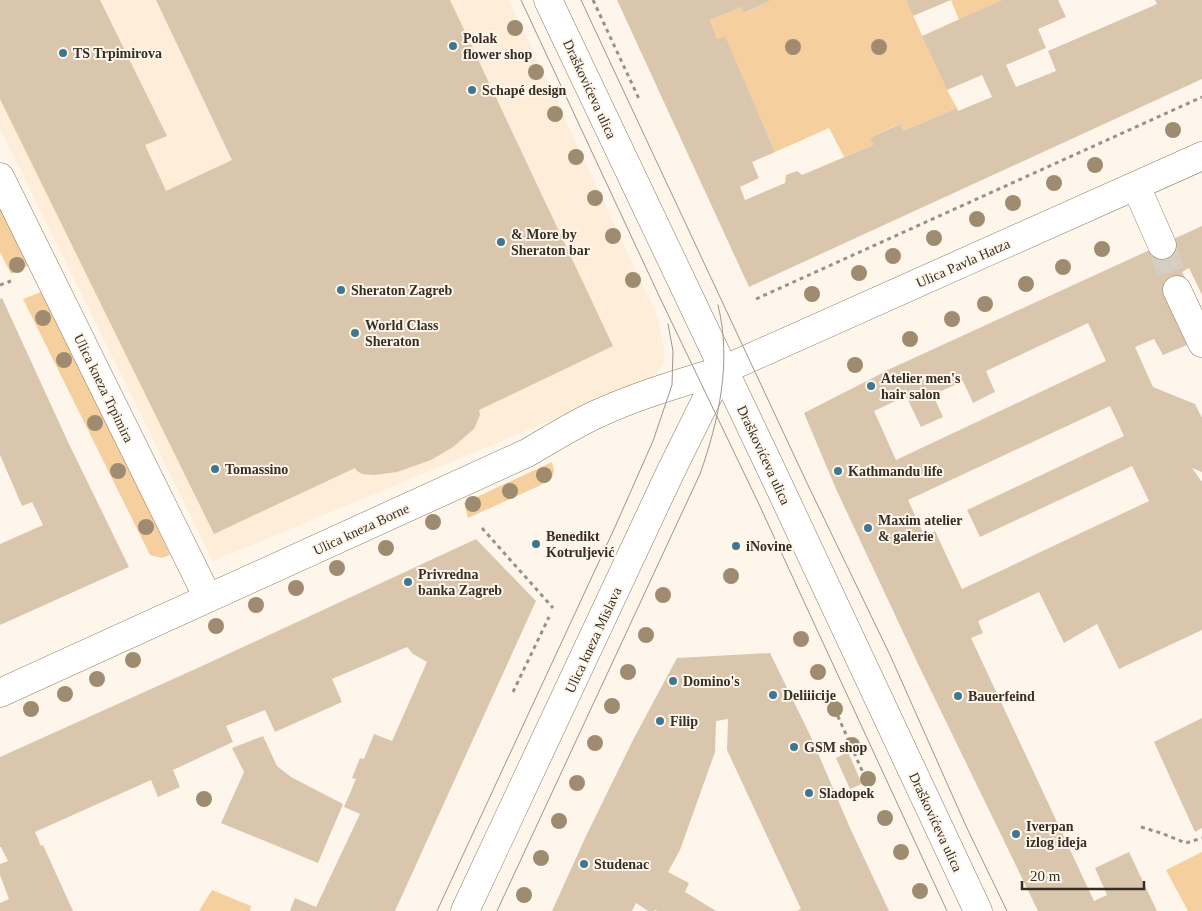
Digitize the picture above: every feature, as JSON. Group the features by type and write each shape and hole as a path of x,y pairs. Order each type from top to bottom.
{"street":[{"name":"Draškovićeva ulica","path":"548,0 978,911"},
{"name":"Ulica Pavla Hatza","path":"723,370 1202,156"},
{"name":"Ulica kneza Trpimira","path":"0,177 208,598"},
{"path":"1136,186 1162,245"},
{"path":"1177,290 1202,343"},
{"name":"Ulica kneza Borne","path":"0,693 527,453 573,426 633,399 723,370"},
{"name":"Ulica kneza Mislava","path":"465,911 670,473 723,370"}],"path":[{"path":"593,0 640,101"},
{"path":"756,300 1202,97"},
{"path":"482,528 552,608"},
{"path":"513,692 549,617"},
{"path":"828,694 872,793"},
{"path":"1141,827 1186,843 1202,838"}],"shaded area":[{"name":"Sheraton Zagreb","path":"0,0 509,0 657,315 664,348 664,362 653,378 213,561 0,129"},
{"path":"772,0 906,0 957,108 903,131 899,124 870,138 873,145 844,157 829,128 775,152 725,37 717,39 710,20 742,7 745,13"},
{"path":"951,0 1002,0 959,20"},
{"path":"0,196 34,263 11,274 0,252"},
{"path":"46,290 170,555 162,558 150,555 23,299"},
{"path":"552,462 554,471 552,478 541,485 468,518 464,503"},
{"path":"1202,852 1202,911 1188,911 1166,870"},
{"path":"212,890 251,906 250,911 199,911"}],"building":[{"name":"Sheraton Zagreb","path":"0,0 100,0 167,136 145,145 166,191 232,160 156,0 450,0 613,346 479,410 480,415 474,429 453,447 431,460 397,472 374,475 362,474 355,468 214,534 0,99"},
{"path":"617,0 772,0 744,13 742,7 710,20 717,39 725,36 775,152 752,162 759,178 740,187 745,200 785,183 786,175 797,171 802,175 873,145 870,138 900,124 903,131 957,108 958,111 992,97 982,75 947,90 922,36 1002,0 1058,0 1066,17 1038,29 1046,48 1006,65 1016,87 1056,71 1048,51 1157,4 1155,0 1202,0 1202,79 749,287"},
{"path":"906,0 951,0 913,16"},
{"path":"1202,226 1202,295 1189,268 1182,272 1189,286 1163,294 1187,345 1163,355 1154,339 1135,347 1153,387 1195,404 1202,418 1202,472 1192,468 1202,482 1202,630 1119,669 1097,624 1064,643 1039,592 978,621 983,633 971,638 1094,901 1107,895 1095,868 1129,852 1157,911 1038,911 918,664 836,489 804,413 892,368","holes":["1088,323 1106,361 896,460 874,411 906,396 921,427 943,417 933,395 963,381 973,403 995,392 986,371","1110,406 1124,436 967,510 980,537 1132,466 1149,501 962,589 935,531 925,537 908,500"]},
{"path":"2,298 68,442 129,567 0,625 0,544 43,525 32,502 22,506 0,455 0,299"},
{"path":"476,539 536,601 395,911 290,911 295,898 316,907 360,814 344,807 356,779 352,778 360,758 364,759 374,734 392,741 427,662 413,654 407,647 332,679 342,702 275,732 265,710 226,726 233,742 173,770 180,787 158,797 151,780 35,832 41,846 43,845 73,911 0,911 0,903 9,899 0,875 0,864 8,861 0,847 0,757"},
{"path":"770,653 811,737 850,828 889,911 797,911 801,909 727,750 728,719 716,721 715,752 680,850 668,872 689,883 685,892 716,911 648,911 636,903 632,911 552,911 634,738 677,658"},
{"path":"1202,718 1202,828 1195,832 1154,742"},
{"path":"263,736 277,766 291,777 343,804 318,863 221,823 244,772 232,748"},
{"path":"848,752 862,784 850,789 836,758"}],"tunnel":[{"path":"1162,245 1177,290"}],"tram line":[{"path":"521,0 757,500 947,911"},
{"path":"581,0 807,483 890,655 966,826 1007,911"},
{"path":"497,911 700,474 713,433 721,390 724,347 718,305"},
{"path":"437,911 653,441 672,385 673,351 668,324"}],"place":[{"name":"Polak flower shop","path":"453,46"},
{"name":"TS Trpimirova","path":"63,53"},
{"name":"Schapé design","path":"472,90"},
{"name":"& More by Sheraton bar","path":"501,242"},
{"name":"Sheraton Zagreb","path":"341,290"},
{"name":"World Class Sheraton","path":"355,333"},
{"name":"Atelier men's hair salon","path":"871,386"},
{"name":"Tomassino","path":"215,469"},
{"name":"Kathmandu life","path":"838,471"},
{"name":"Maxim atelier & galerie","path":"868,528"},
{"name":"Benedikt Kotruljević","path":"536,544"},
{"name":"iNovine","path":"736,546"},
{"name":"Privredna banka Zagreb","path":"408,582"},
{"name":"Domino's","path":"673,681"},
{"name":"Deliiicije","path":"773,695"},
{"name":"Bauerfeind","path":"958,696"},
{"name":"Filip","path":"660,721"},
{"name":"GSM shop","path":"794,747"},
{"name":"Sladopek","path":"809,793"},
{"name":"Iverpan izlog ideja","path":"1016,834"},
{"name":"Studenac","path":"584,864"}]}
